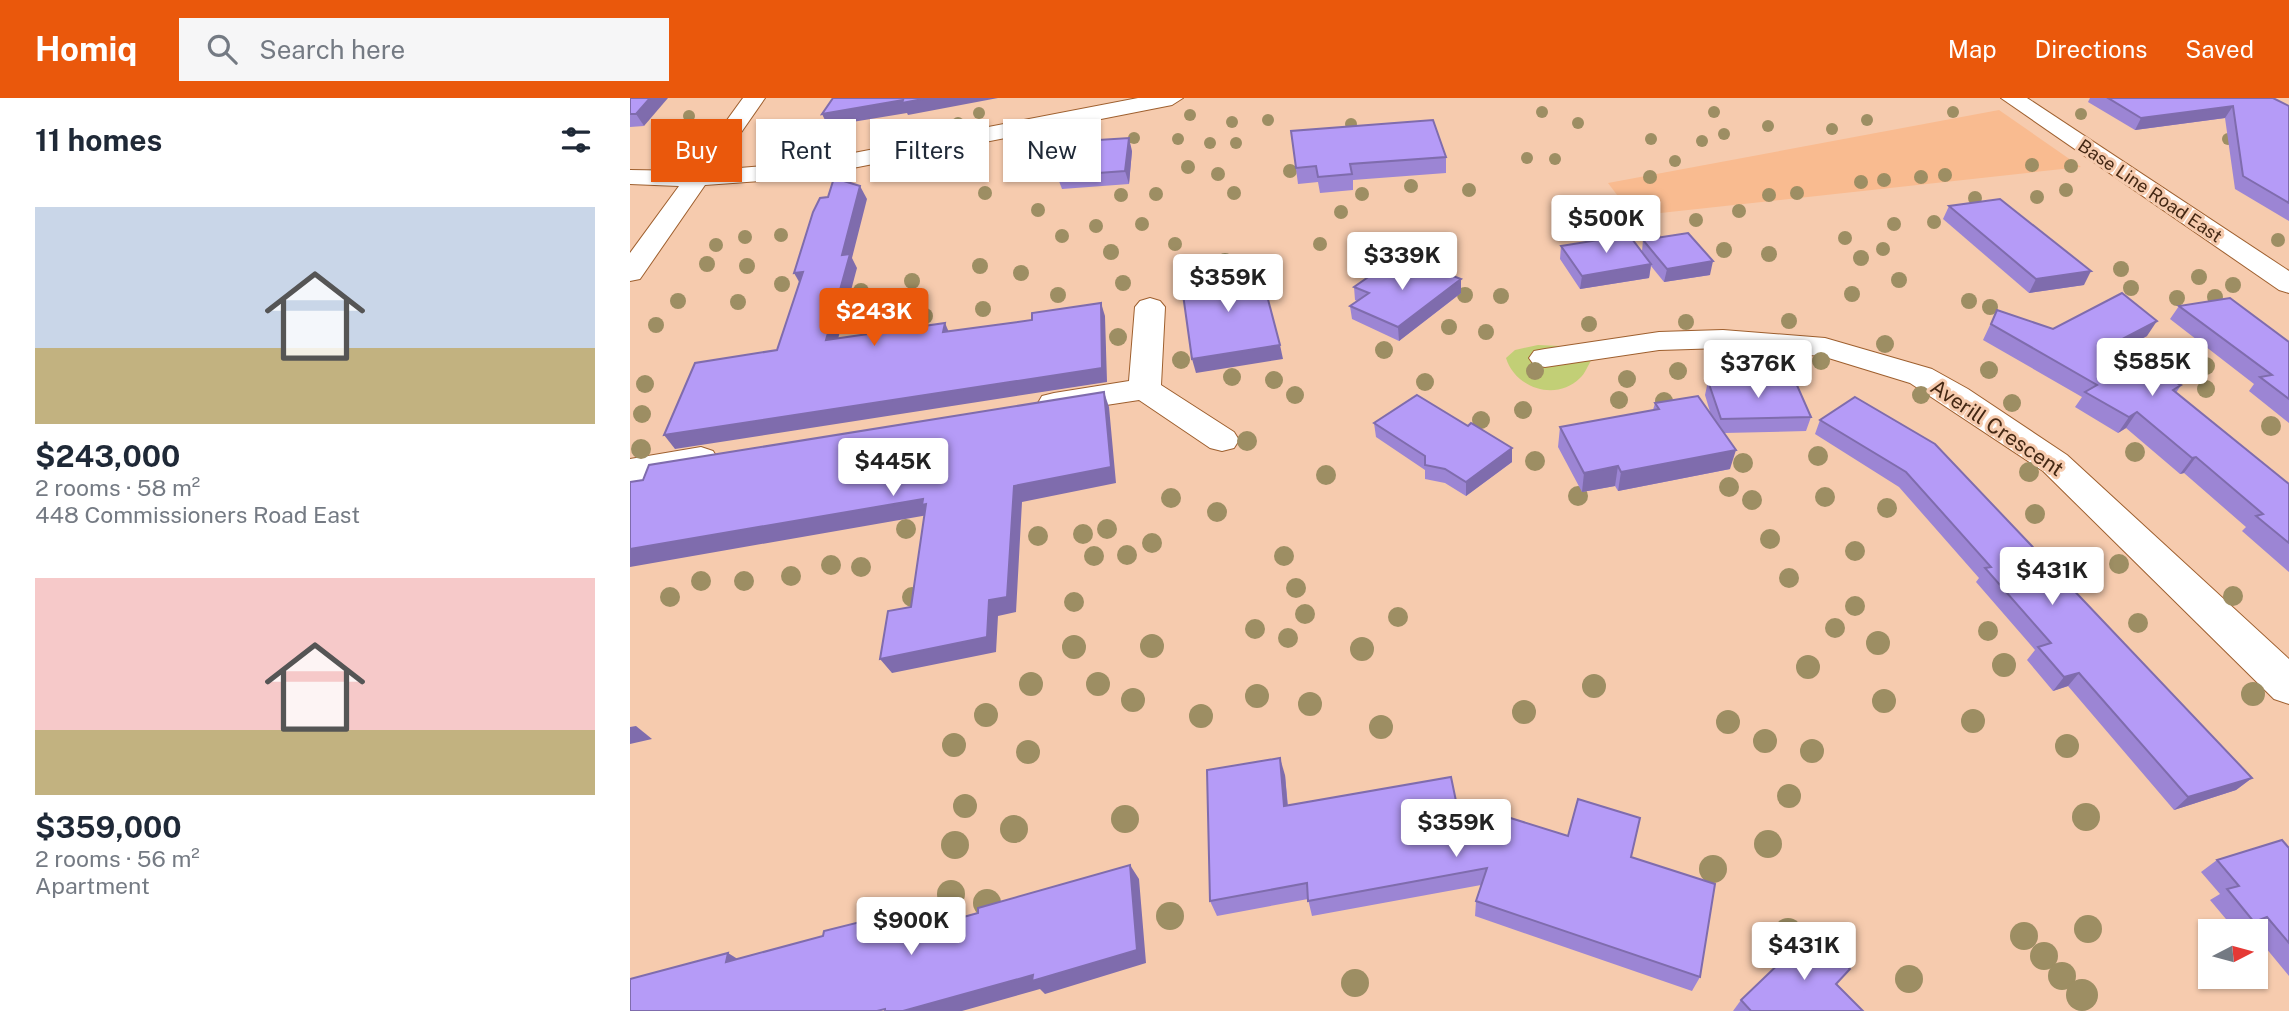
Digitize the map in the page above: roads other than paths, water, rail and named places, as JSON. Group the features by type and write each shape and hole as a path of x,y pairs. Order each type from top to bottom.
{"street":[{"path":"739,119 754,98"},
{"path":"742,170 822,168 858,158 1172,98"},
{"name":"Base Line Road East","path":"2012,98 2289,284"},
{"path":"630,163 651,165"},
{"path":"630,177 651,175"},
{"path":"630,273 694,182"},
{"path":"1145,389 1150,307"},
{"name":"Averill Crescent","path":"1545,358 1659,341 1723,338 1825,347 1921,376 2055,463 2289,687"},
{"path":"1023,408 1145,389 1222,440"},
{"path":"630,471 738,453"}]}
